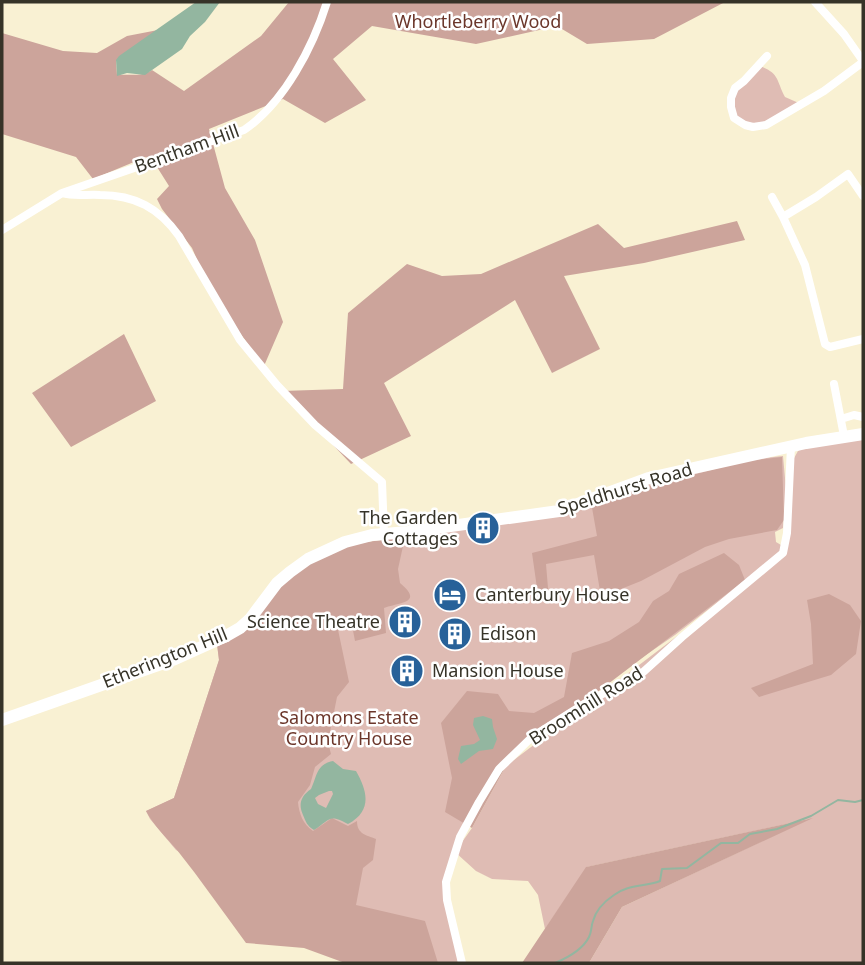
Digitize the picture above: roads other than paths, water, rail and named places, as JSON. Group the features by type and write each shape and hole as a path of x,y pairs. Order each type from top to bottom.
{"street":[{"name":"Bentham Hill","path":"2,230 62,194 244,130 256,122 295,74 327,2"},
{"path":"767,56 735,88 731,98 734,118 745,125 766,125 824,90 862,57 815,2"},
{"path":"783,218 848,174 863,196"},
{"path":"62,194 115,195 129,198 151,208 169,222 240,340 315,425 382,482 384,534"},
{"path":"772,197 805,265 825,344 830,347 863,339"},
{"path":"834,384 844,436"},
{"path":"841,419 854,415 863,417"},
{"name":"Speldhurst Road","path":"384,534 559,511 649,478 790,446 863,434"},
{"name":"Broomhill Road","path":"461,963 447,900 446,882 460,837 499,769 532,737 589,701 641,674 783,553 787,533 790,446"},
{"name":"Etherington Hill","path":"2,720 176,659 226,636 250,619 277,583 308,559 345,542 384,534"}],"waterway":[{"path":"555,963 583,945 589,937 594,917 607,900 619,891 660,881 662,869 687,868 721,843 738,843 750,834 777,829 811,816 838,800 863,800"}],"place":[{"name":"The Garden Cottages","path":"483,528"},
{"name":"Canterbury House","path":"450,595"},
{"name":"Science Theatre","path":"405,622"},
{"name":"Edison","path":"455,634"},
{"name":"Mansion House","path":"407,671"}],"park label":[{"name":"Whortleberry Wood","path":"478,22"},
{"name":"Salomons Estate Country House","path":"349,728"}]}
